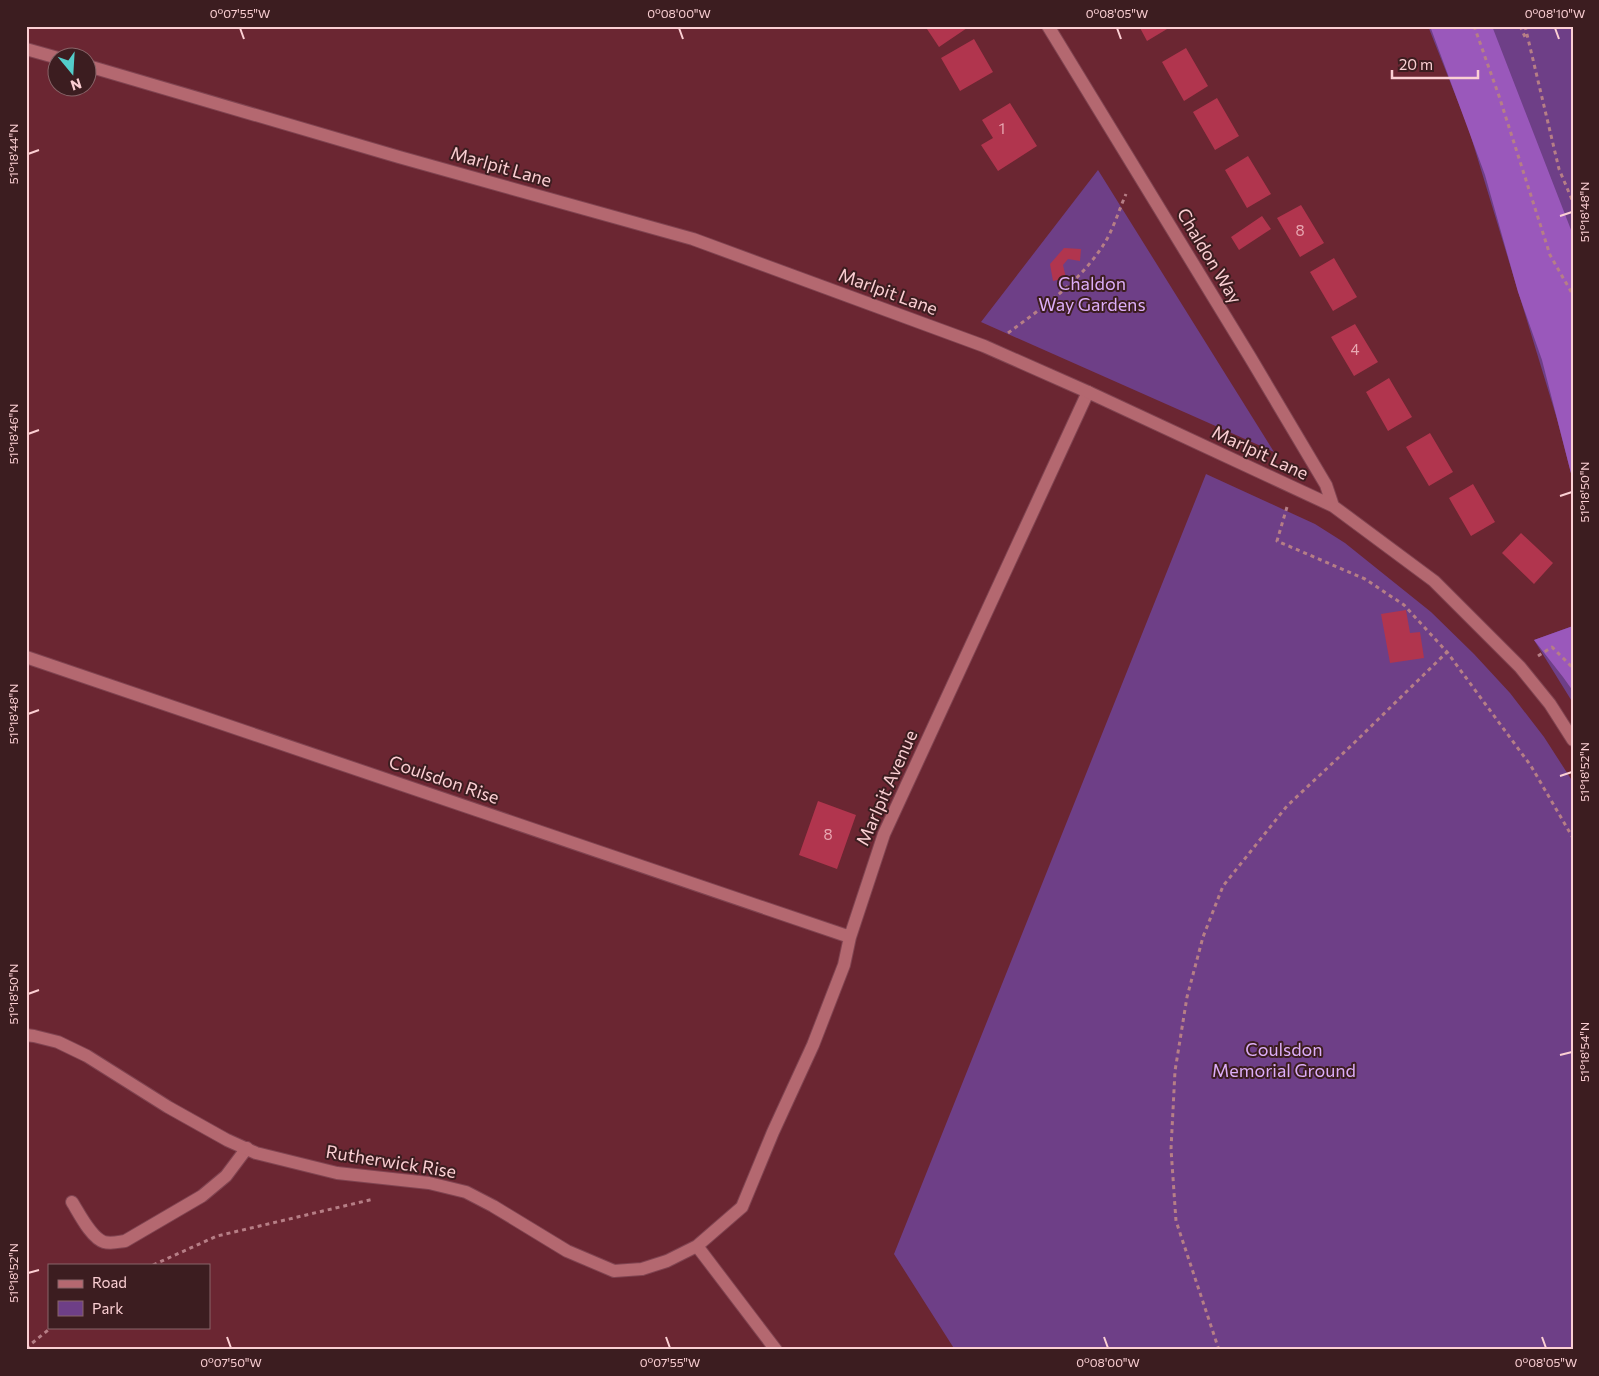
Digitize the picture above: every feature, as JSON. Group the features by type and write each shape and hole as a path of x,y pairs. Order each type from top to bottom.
{"street":[{"name":"Chaldon Way","path":"1048,26 1245,348 1326,485 1333,506"},
{"path":"26,49 48,55"},
{"name":"Marlpit Lane","path":"98,69 399,157 693,239 984,346 1088,392 1333,506 1434,581 1520,668 1550,704 1573,740"},
{"name":"Marlpit Avenue","path":"742,1207 773,1132 813,1045 844,964 850,937 884,834 1088,392"},
{"name":"Coulsdon Rise","path":"26,657 850,937"},
{"name":"Rutherwick Rise","path":"26,1035 58,1042 88,1056 168,1107 227,1140 256,1153 337,1173 429,1183 466,1192 493,1206 567,1252 614,1271 642,1269 667,1261 697,1246 742,1207"},
{"path":"72,1202 95,1237 105,1242 115,1243 124,1241 202,1196 226,1176 247,1148"},
{"path":"697,1246 776,1350"}],"path":[{"path":"1474,26 1499,96 1550,255 1573,295"},
{"path":"1520,26 1529,47"},
{"path":"1525,26 1559,169 1573,202"},
{"path":"1019,324 1045,306 1078,276 1105,243 1136,171"},
{"path":"1281,524 1277,541 1365,579 1404,605 1447,652 1531,766 1573,838"},
{"path":"1520,668 1552,646 1573,668"},
{"path":"1219,1350 1176,1221 1171,1150 1175,1071 1187,997 1203,937 1223,886 1286,806 1447,652"},
{"path":"154,1264 217,1236 376,1199"},
{"path":"26,1348 51,1328"}],"green space":[{"path":"1428,26 1573,26 1573,481 1557,419 1468,127"},
{"name":"Chaldon Way Gardens","path":"1098,170 1274,452 981,322"},
{"name":"Coulsdon Memorial Ground","path":"1206,474 1315,524 1345,543 1431,612 1510,693 1544,737 1573,782 1573,1350 955,1350 894,1254"},
{"path":"1573,626 1573,703 1534,640"}],"shaded area":[{"path":"1430,26 1492,26 1573,235 1573,481 1542,360 1518,292 1485,175"},
{"path":"1573,626 1573,691 1534,640"}],"building":[{"path":"925,26 970,26 939,47"},
{"path":"1139,26 1172,26 1147,41"},
{"path":"974,39 993,72 960,91 941,58"},
{"path":"1186,48 1208,86 1184,101 1162,62"},
{"path":"1217,98 1239,136 1215,150 1193,112"},
{"path":"1010,103 1037,146 998,171 981,145 993,138 982,120"},
{"path":"1248,156 1271,194 1247,208 1225,170"},
{"path":"1301,205 1324,243 1300,257 1277,218"},
{"path":"1262,216 1271,229 1239,250 1231,237"},
{"path":"1064,248 1081,249 1080,261 1068,259 1063,265 1066,278 1053,281 1050,264"},
{"path":"1334,258 1357,297 1333,311 1310,272"},
{"path":"1355,324 1378,362 1354,376 1331,337"},
{"path":"1389,378 1412,417 1388,431 1366,392"},
{"path":"1430,433 1453,472 1429,486 1406,447"},
{"path":"1473,484 1495,522 1471,536 1449,498"},
{"path":"1521,533 1553,563 1534,584 1502,553"},
{"path":"1406,610 1410,633 1420,632 1424,658 1390,663 1381,614"},
{"path":"818,801 856,815 837,869 799,855"}]}
